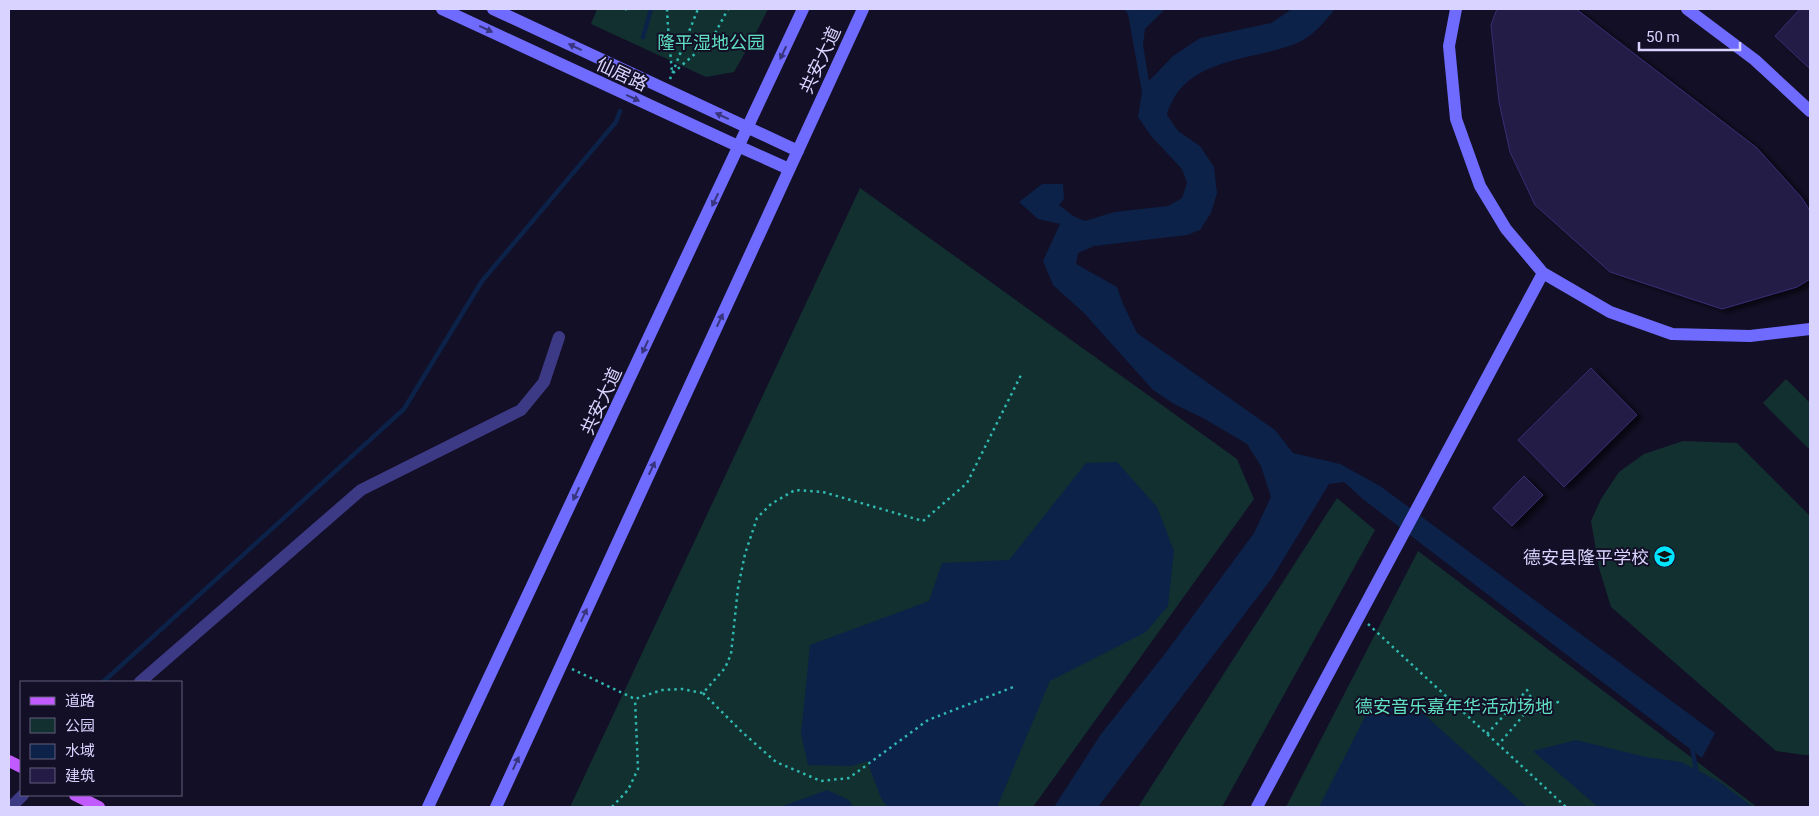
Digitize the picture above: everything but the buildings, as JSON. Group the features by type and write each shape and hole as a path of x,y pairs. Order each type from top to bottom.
{"main road":[{"name":"仙居路","path":"442,9 789,169"},
{"name":"仙居路","path":"493,9 798,151"},
{"name":"共安大道","path":"428,807 740,148 803,9"},
{"name":"共安大道","path":"496,807 863,9"},
{"path":"1456,9 1449,46 1456,119 1484,193 1506,229 1543,273 1610,312 1672,334 1750,336 1810,329"},
{"path":"1687,9 1754,60 1810,111"},
{"path":"1257,807 1543,273"},
{"path":"77,796 99,807"}],"street":[{"path":"141,681 361,490 521,410 544,382 559,337"},
{"path":"12,807 22,796"}],"path":[{"path":"667,9 672,74"},
{"path":"666,90 698,9"},
{"path":"672,74 712,39 728,9"},
{"path":"703,693 725,668 731,654 738,588 745,554 757,518 772,504 795,490 823,492 923,521 967,483 1022,373"},
{"path":"1360,616 1566,807"},
{"path":"562,664 636,700 662,690 682,689 703,693 742,732 776,762 821,781 849,778 928,720 1016,686"},
{"path":"1487,734 1527,690 1534,703 1536,714 1558,702 1534,703 1498,745"},
{"path":"612,807 628,790 638,769 636,700"}],"green space":[{"name":"隆平湿地公园","path":"597,9 768,9 734,72 706,77 591,24"},
{"path":"860,188 1237,459 1254,499 1033,807 570,807"},
{"path":"1786,379 1810,403 1810,450 1763,403"},
{"path":"1683,441 1737,443 1810,516 1810,755 1776,751 1611,607 1599,568 1591,521 1601,499 1619,472 1644,454"},
{"path":"1337,498 1375,530 1222,807 1138,807"},
{"name":"德安音乐嘉年华活动场地","path":"1418,551 1757,807 1286,807"}],"water":[{"path":"1124,9 1165,9 1145,29 1143,45 1149,81 1173,56 1200,38 1271,23 1292,9 1335,9 1307,38 1277,50 1220,64 1202,72 1187,82 1175,96 1167,115 1178,131 1200,146 1214,167 1217,193 1211,213 1200,230 1187,235 1094,246 1078,253 1076,264 1117,287 1137,333 1275,430 1293,453 1340,464 1380,486 1715,733 1702,758 1364,500 1344,482 1329,484 1272,578 1098,807 1054,807 1101,734 1164,655 1254,533 1271,497 1261,466 1247,444 1203,418 1174,404 1153,390 1084,313 1053,285 1043,261 1060,224 1038,219 1019,202 1042,184 1063,184 1064,199 1059,205 1073,216 1085,221 1114,212 1168,206 1182,198 1187,183 1182,169 1151,136 1138,117 1142,92 1128,14"},
{"path":"1117,462 1157,507 1174,551 1168,606 1146,632 1050,681 997,807 887,807 881,798 867,761 852,766 808,765 801,734 810,645 929,601 942,563 1009,560 1086,463"},
{"path":"1406,698 1527,807 1319,807 1370,707"},
{"path":"1576,740 1646,757 1681,762 1720,782 1753,807 1598,807 1533,751"},
{"path":"827,790 849,800 853,807 780,807"}],"waterway":[{"path":"643,37 651,9"},
{"path":"104,681 404,409 482,281 616,122 620,111"},
{"path":"1692,748 1697,774"}],"place":[{"name":"德安县隆平学校","path":"1665,557"}]}
